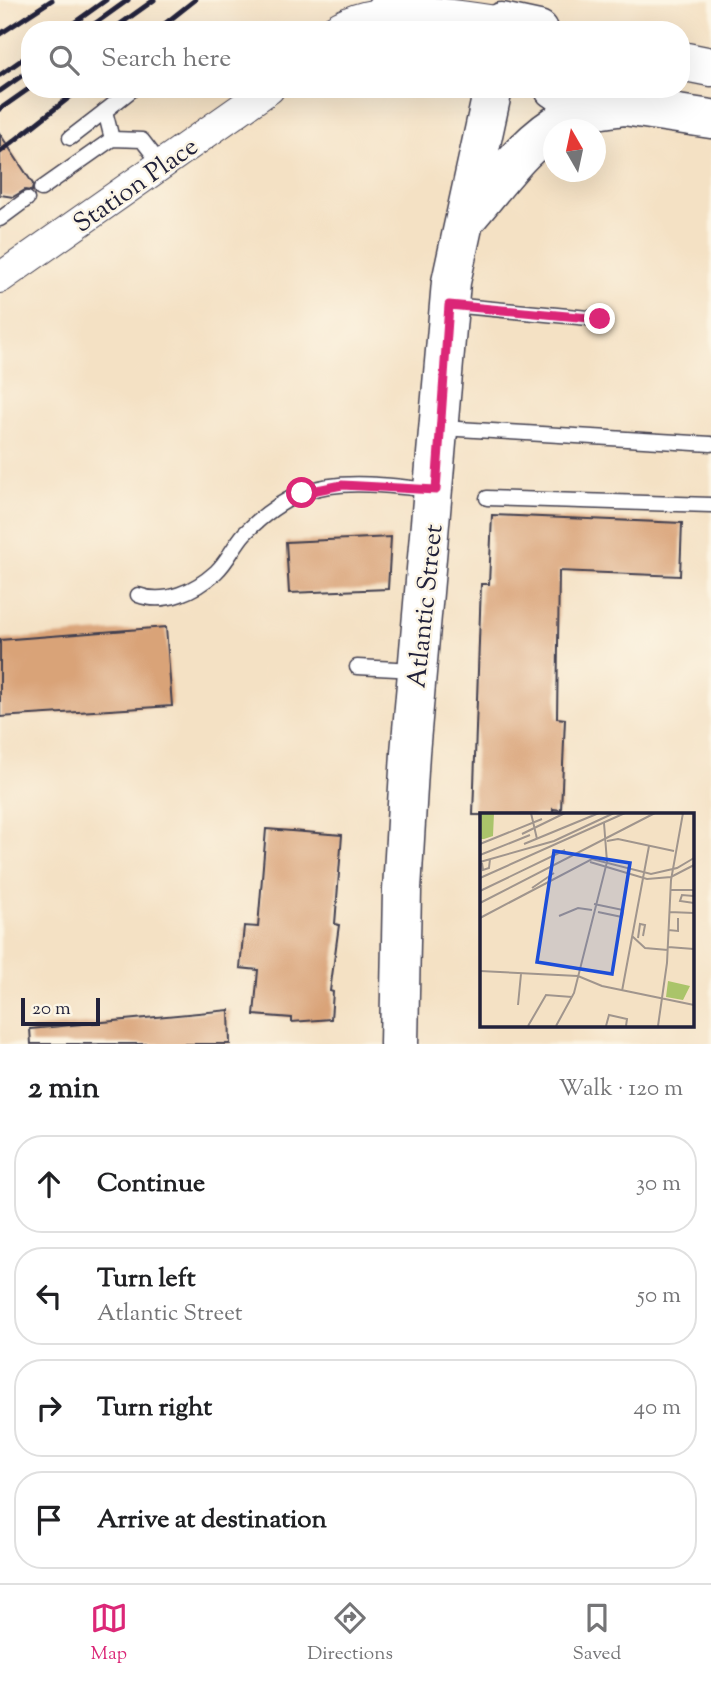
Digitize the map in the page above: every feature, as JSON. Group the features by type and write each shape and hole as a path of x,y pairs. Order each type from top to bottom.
{"street":[{"path":"350,21 362,14 395,5 502,17"},
{"path":"690,63 711,67"},
{"name":"Station Place","path":"0,278 256,98"},
{"name":"Atlantic Street","path":"398,1044 402,890 417,670 436,490 449,305 461,224 491,98"},
{"path":"591,98 624,106 711,119"},
{"path":"461,224 514,164 552,129 587,111 624,106"}],"lane":[{"path":"70,138 122,98"},
{"path":"106,111 112,139"},
{"path":"41,189 112,139 142,139 162,166"},
{"path":"0,219 27,199"},
{"path":"449,305 600,319"},
{"path":"439,428 711,444"},
{"path":"138,595 155,601 184,593 217,572 244,534 260,520 302,493 342,485 436,490"},
{"path":"486,498 711,505"},
{"path":"357,667 417,670"}],"building":[{"path":"0,134 33,184 32,191 25,190 13,197 0,195"},
{"path":"492,515 682,523 680,576 559,571 557,718 565,719 561,810 553,809 553,813 473,815 481,584 489,584"},
{"path":"391,537 388,589 289,593 286,542"},
{"path":"166,627 172,706 0,717 0,640"},
{"path":"266,829 342,835 335,924 339,925 330,991 333,992 331,1019 292,1022 292,1018 254,1015 258,970 240,968 244,926 258,927"},
{"path":"229,1010 230,1044 31,1044 30,1029"}],"railway":[{"path":"0,34 52,0"},
{"path":"77,21 106,0"},
{"path":"99,21 128,0"},
{"path":"125,21 154,0"},
{"path":"168,21 195,0"},
{"path":"0,75 21,60"},
{"path":"0,91 21,76"},
{"path":"0,109 21,94"},
{"path":"0,152 69,98"}],"route":[{"path":"302,493 342,485 436,490 449,305 600,319"}]}
